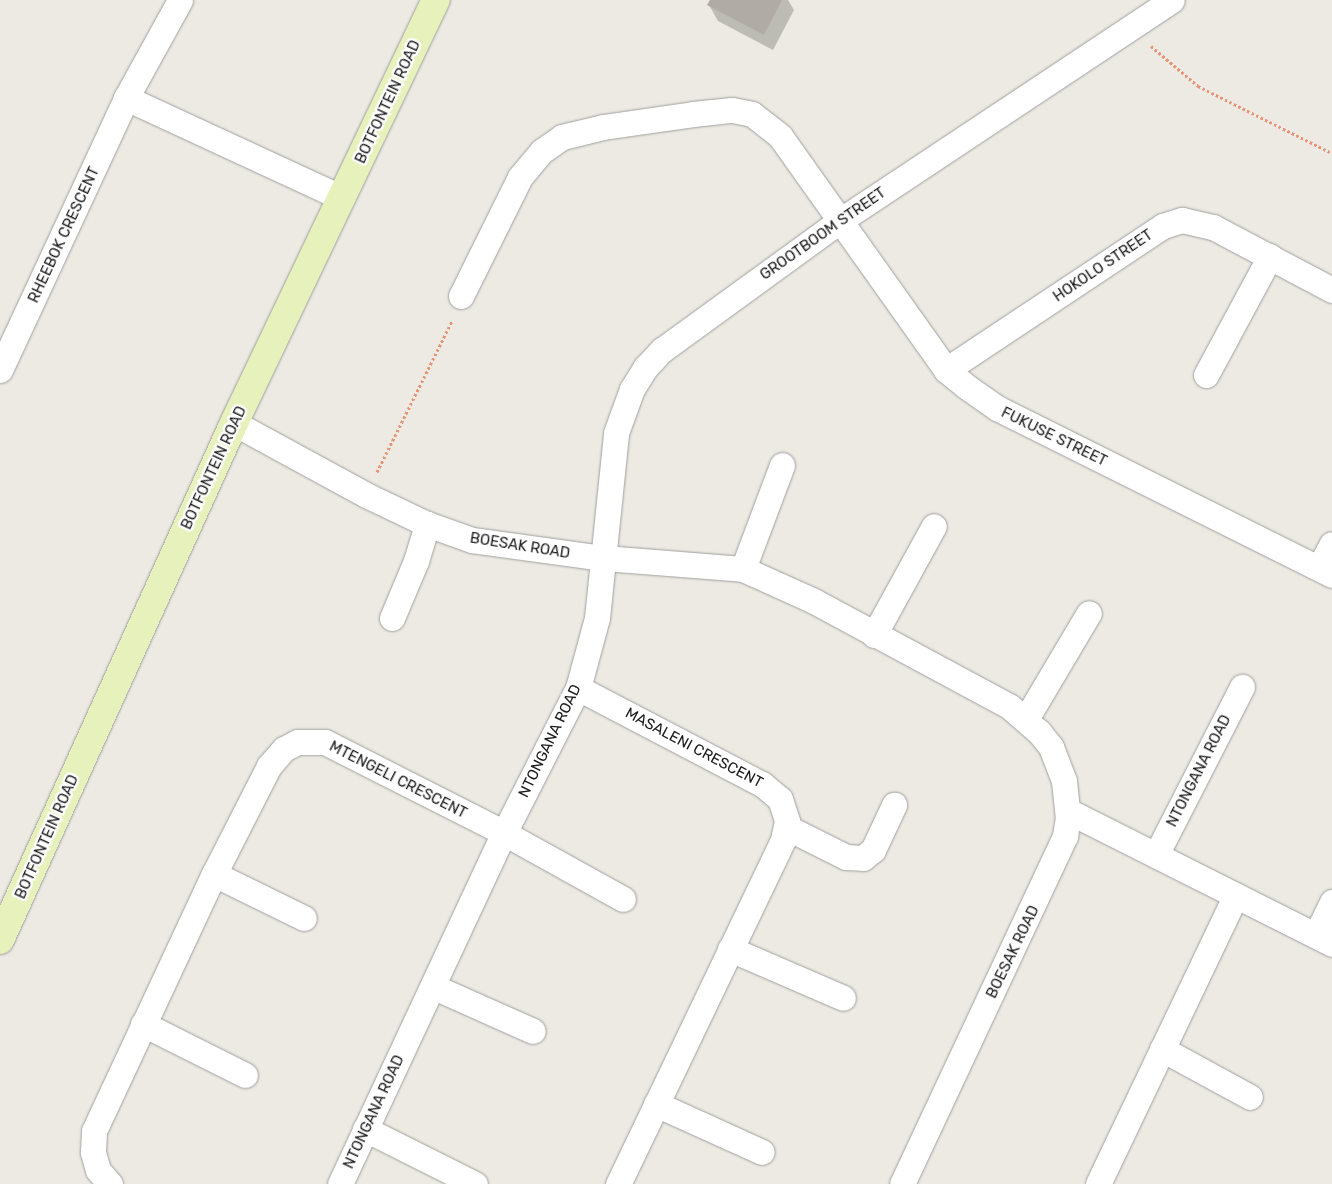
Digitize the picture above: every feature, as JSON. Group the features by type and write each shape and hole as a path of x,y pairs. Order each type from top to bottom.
{"main road":[{"name":"BOTFONTEIN ROAD","path":"0,940 234,422 436,0"}],"street":[{"name":"RHEEBOK CRESCENT","path":"0,370 126,98 180,0"},
{"name":"GROOTBOOM STREET","path":"604,558 616,433 632,389 645,368 662,350 841,220 1172,0"},
{"path":"126,98 342,198"},
{"name":"FUKUSE STREET","path":"462,296 520,177 536,157 562,137 603,127 692,114 732,110 752,114 780,136 946,370 997,408 1326,572"},
{"name":"HOKOLO STREET","path":"946,370 1172,222 1203,222 1332,290"},
{"path":"1206,375 1270,256"},
{"name":"BOESAK ROAD","path":"234,422 366,495 427,524 472,540 604,558 743,569 812,600 1009,706 1026,718 1051,747 1059,764 1068,811 1065,836 1059,855 902,1184"},
{"path":"743,569 782,466"},
{"path":"392,618 416,561 427,524"},
{"path":"874,635 934,526"},
{"path":"1326,572 1332,544"},
{"name":"NTONGANA ROAD","path":"340,1184 434,987 504,833 578,688 597,618 604,558"},
{"path":"1026,718 1089,613"},
{"name":"NTONGANA ROAD","path":"1156,855 1242,687"},
{"name":"MASALENI CRESCENT","path":"578,688 772,790 785,809 786,827"},
{"name":"MTENGELI CRESCENT","path":"110,1184 98,1170 93,1152 94,1130 214,874 269,766 284,749 308,741 325,742 504,833"},
{"path":"618,1184 786,827 846,857 863,858 873,850 894,806"},
{"path":"1068,811 1324,940 1332,902"},
{"path":"504,833 623,899"},
{"path":"214,874 304,918"},
{"path":"1098,1184 1236,895"},
{"path":"730,949 842,998"},
{"path":"434,987 532,1031"},
{"path":"143,1024 246,1075"},
{"path":"1162,1050 1250,1097"},
{"path":"656,1104 762,1152"},
{"path":"365,1130 475,1184"}],"path":[{"path":"1131,28 1198,86 1332,153"},
{"path":"366,495 462,296"}],"building":[{"path":"710,0 782,0 764,35 707,5"}]}
